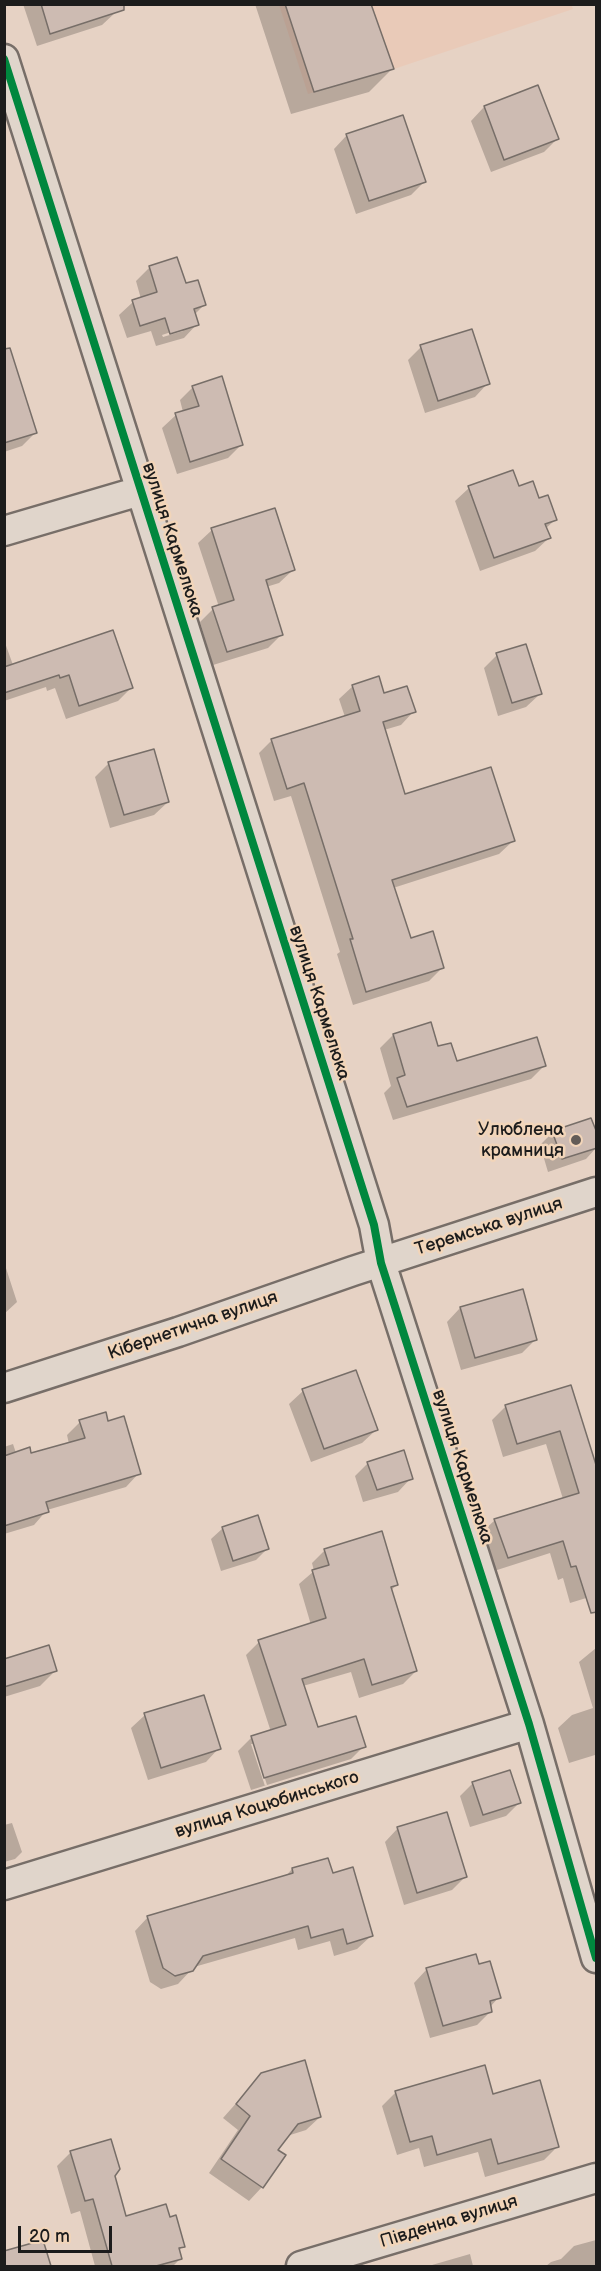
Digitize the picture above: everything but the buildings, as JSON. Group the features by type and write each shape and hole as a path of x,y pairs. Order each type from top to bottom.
{"street":[{"name":"вулиця Кармелюка","path":"4,59 375,1225 381,1263 529,1724 597,1958"},
{"path":"4,531 140,491"},
{"name":"Теремська вулиця","path":"381,1263 597,1192"},
{"name":"Кібернетична вулиця","path":"4,1388 381,1263"},
{"name":"вулиця Коцюбинського","path":"4,1885 529,1724"},
{"name":"Південна вулиця","path":"301,2266 597,2178"}],"shaded area":[{"path":"571,4 573,9 394,69 308,94 279,5"}],"cycle path":[{"path":"4,59 374,1225 381,1263 529,1724 596,1958"}],"place":[{"name":"Улюблена крамниця","path":"576,1140"}]}
